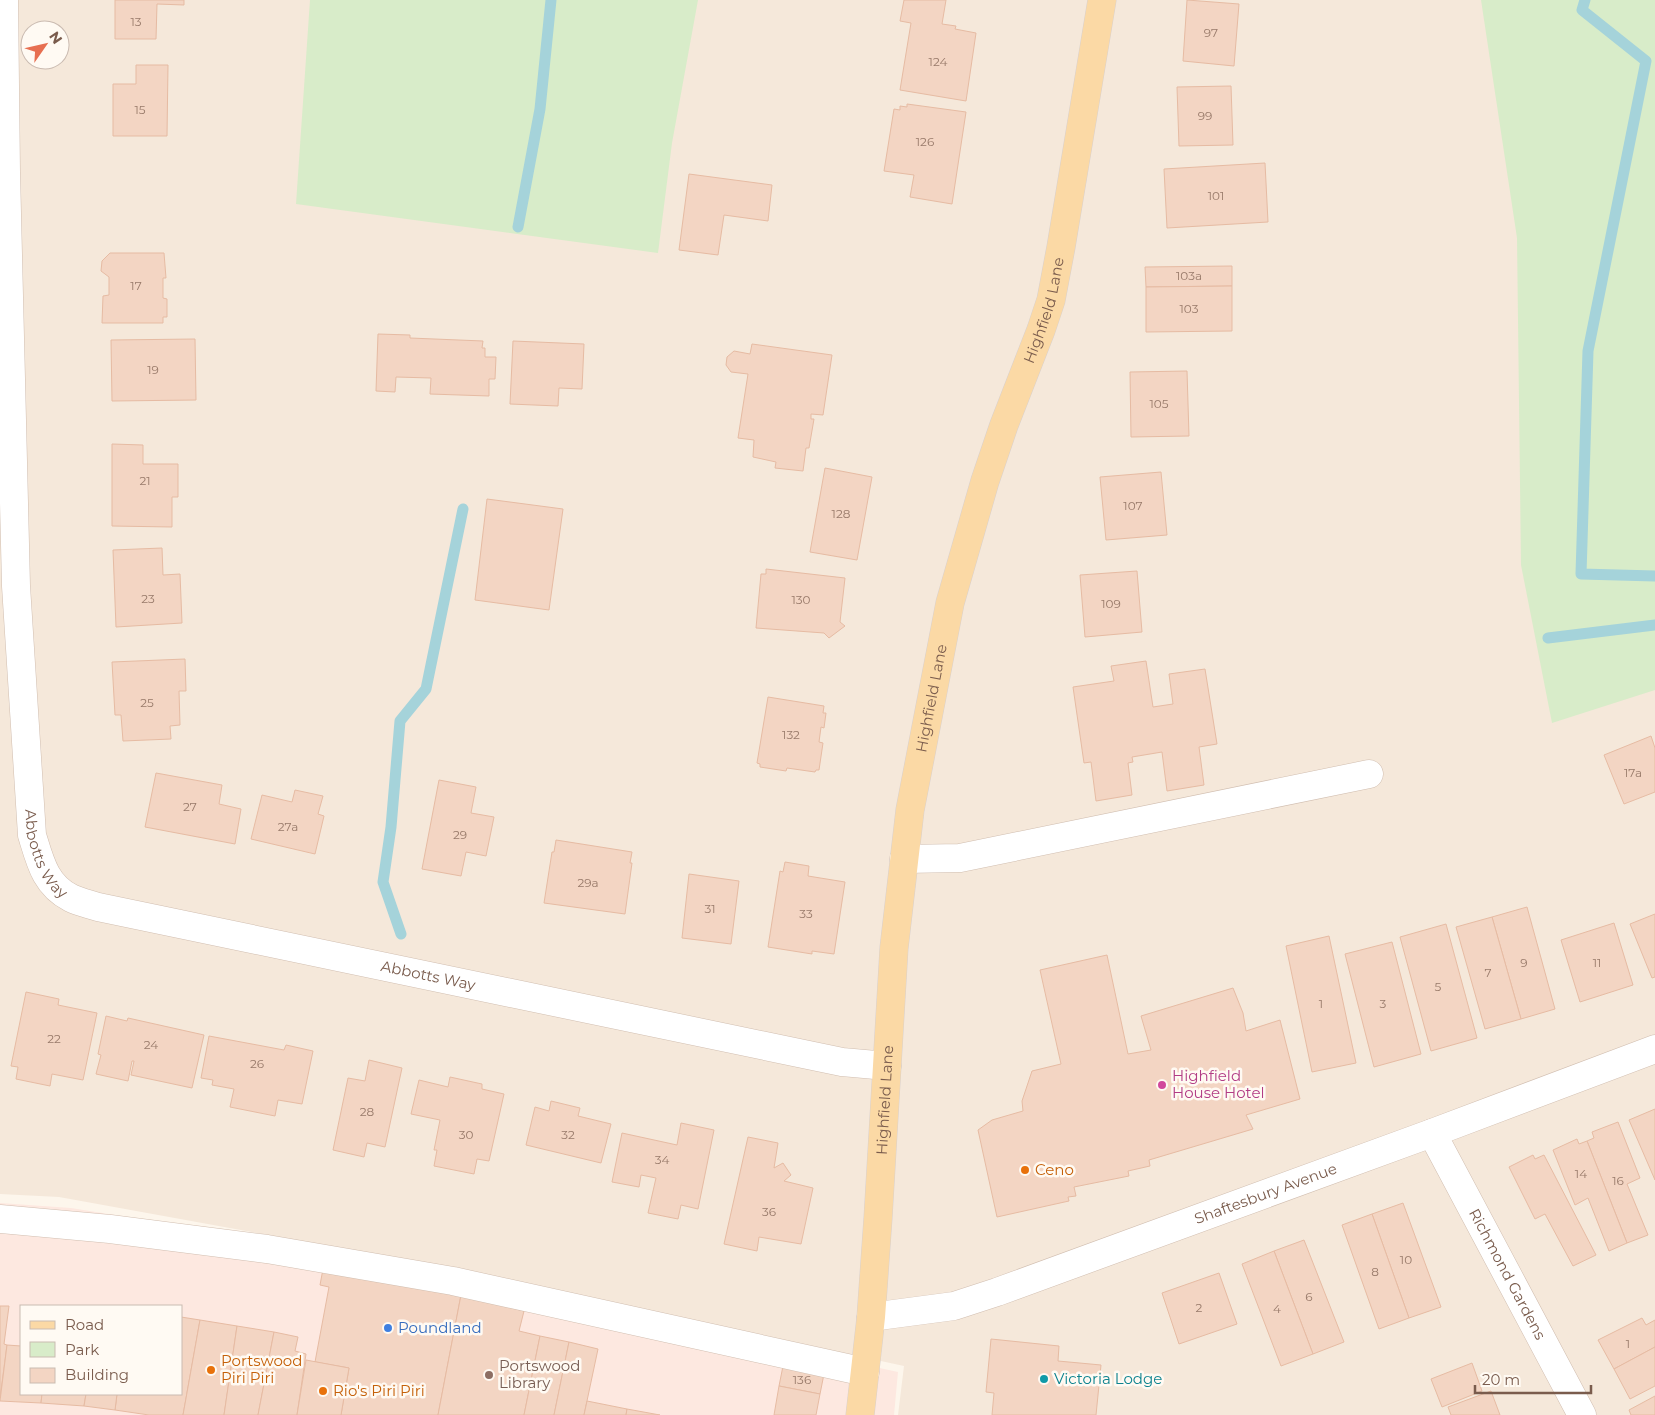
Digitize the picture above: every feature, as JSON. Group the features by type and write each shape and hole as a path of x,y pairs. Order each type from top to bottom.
{"main road":[{"name":"Highfield Lane","path":"860,1415 870,1317 882,1161 894,948 913,792 950,603 985,481 1004,424 1051,300 1102,0"}],"street":[{"name":"Abbotts Way","path":"4,0 3,172 8,587 32,835 50,882 70,898 98,907 842,1062 887,1066"},
{"path":"904,859 960,858 1370,774"},
{"name":"Shaftesbury Avenue","path":"870,1317 954,1306 988,1295 1432,1133 1655,1049"},
{"name":"Richmond Gardens","path":"1432,1133 1582,1415"},
{"path":"0,1219 110,1229 257,1248 453,1281 865,1372"}],"shaded area":[{"path":"0,0 1655,0 1655,1415 898,1415 904,1366 455,1269 59,1197 0,1194"},
{"path":"0,1203 71,1208 263,1239 450,1275 898,1372 894,1415 0,1415"}],"green space":[{"path":"310,0 698,0 672,143 658,253 296,204"},
{"path":"1481,0 1655,0 1655,690 1552,723 1521,565 1517,238"}],"building":[{"path":"115,0 184,0 184,5 157,4 156,39 115,39"},
{"path":"904,0 946,0 942,24 956,26 955,29 976,33 966,101 900,90 911,23 900,21"},
{"path":"1187,0 1239,4 1234,66 1183,61"},
{"path":"136,65 168,65 167,136 113,136 113,84 136,84"},
{"path":"1231,86 1233,145 1179,146 1177,87"},
{"path":"907,104 966,112 952,204 910,197 914,175 884,171 894,109 900,110 900,106 907,107"},
{"path":"1265,163 1268,222 1167,228 1164,169"},
{"path":"689,174 772,185 768,221 724,215 718,255 679,250"},
{"path":"110,253 164,253 166,278 163,278 163,298 167,299 167,317 163,317 163,323 102,323 103,296 109,295 109,277 101,271 102,261"},
{"path":"1232,266 1232,286 1146,287 1145,267"},
{"path":"1232,286 1232,331 1146,332 1146,287"},
{"path":"378,334 410,335 410,338 483,341 482,348 485,348 485,357 496,357 495,379 489,379 489,396 430,394 431,378 396,377 395,392 376,391"},
{"path":"195,339 196,400 112,401 111,340"},
{"path":"513,341 584,344 582,389 559,388 558,406 510,404"},
{"path":"752,344 832,355 823,415 811,414 811,419 814,419 809,448 806,448 803,471 775,468 776,462 753,457 754,440 738,438 748,374 731,372 726,365 727,357 734,351 750,354"},
{"path":"1187,371 1189,436 1131,437 1130,372"},
{"path":"112,444 143,445 143,464 178,464 178,497 172,497 172,527 112,526"},
{"path":"825,468 872,477 857,560 810,552"},
{"path":"1161,472 1167,535 1106,540 1100,477"},
{"path":"487,499 563,509 549,610 475,600"},
{"path":"162,548 163,575 180,574 182,623 116,627 113,550"},
{"path":"766,569 845,578 840,622 845,626 829,638 824,633 756,628 761,574 766,574"},
{"path":"1137,571 1142,632 1085,637 1080,575"},
{"path":"185,659 186,691 179,691 180,725 170,726 171,739 123,741 121,715 115,715 112,662"},
{"path":"1146,661 1153,707 1173,704 1169,674 1205,669 1217,744 1199,747 1204,785 1167,791 1162,752 1132,757 1133,762 1128,763 1132,795 1096,801 1091,762 1084,763 1073,687 1114,681 1111,666"},
{"path":"768,697 824,706 823,713 826,713 824,728 821,727 819,742 823,743 819,770 815,772 787,768 786,771 760,767 760,764 757,763"},
{"path":"1651,736 1655,748 1655,792 1624,804 1604,755"},
{"path":"156,773 222,785 219,804 241,809 235,844 145,827"},
{"path":"439,780 476,787 471,813 494,817 486,856 466,852 461,876 422,869"},
{"path":"295,790 323,796 318,814 324,816 315,854 251,839 262,795 292,802"},
{"path":"556,840 632,852 625,914 544,903 552,852 554,852"},
{"path":"785,862 809,866 808,876 845,882 834,954 812,951 812,954 768,947 780,871 783,872"},
{"path":"689,874 739,881 731,944 682,938"},
{"path":"1527,907 1555,1009 1521,1019 1492,917"},
{"path":"1655,914 1655,977 1652,978 1630,924"},
{"path":"1492,917 1521,1019 1485,1029 1456,927"},
{"path":"1614,923 1633,985 1580,1002 1561,940"},
{"path":"1446,924 1477,1038 1431,1051 1400,937"},
{"path":"1329,936 1356,1063 1312,1072 1286,946"},
{"path":"1392,942 1421,1054 1374,1067 1345,954"},
{"name":"Highfield House Hotel","path":"1107,955 1128,1054 1151,1050 1141,1016 1233,988 1243,1013 1246,1031 1280,1020 1300,1099 1246,1115 1253,1129 1149,1160 1150,1166 1128,1171 1129,1176 1074,1187 1076,1196 1068,1197 1069,1201 997,1217 978,1130 992,1120 1023,1111 1022,1101 1032,1071 1061,1064 1040,970"},
{"path":"26,992 59,999 58,1005 97,1013 83,1080 52,1074 50,1086 16,1079 18,1067 11,1066"},
{"path":"106,1016 127,1021 128,1018 204,1035 192,1088 131,1075 134,1061 132,1061 128,1081 96,1074 101,1055 98,1054"},
{"path":"209,1036 284,1050 286,1045 313,1051 302,1104 278,1100 275,1116 230,1107 234,1089 212,1085 213,1080 201,1078"},
{"path":"369,1060 402,1068 385,1147 367,1143 364,1157 333,1150 348,1078 365,1081"},
{"path":"450,1077 482,1084 482,1089 504,1094 489,1161 477,1159 474,1174 434,1166 437,1150 434,1150 440,1120 411,1114 419,1080 448,1087"},
{"path":"551,1101 580,1108 578,1116 611,1124 601,1163 526,1145 535,1107 549,1111"},
{"path":"1655,1109 1655,1180 1629,1120"},
{"path":"1618,1122 1640,1178 1627,1184 1648,1235 1627,1243 1587,1141 1594,1138 1592,1132"},
{"path":"681,1123 714,1130 698,1209 681,1205 678,1219 648,1213 656,1178 641,1175 639,1187 612,1182 622,1133 677,1145"},
{"path":"748,1137 778,1143 774,1168 783,1163 791,1175 784,1181 813,1188 801,1244 759,1237 757,1251 724,1244"},
{"path":"1577,1139 1579,1144 1587,1141 1627,1243 1609,1251 1588,1198 1575,1205 1553,1150"},
{"path":"1533,1155 1535,1159 1544,1155 1596,1255 1573,1266 1545,1214 1535,1219 1509,1167"},
{"path":"1403,1203 1441,1307 1409,1318 1372,1214"},
{"path":"1372,1214 1409,1318 1379,1329 1342,1225"},
{"path":"1304,1240 1344,1342 1313,1354 1274,1251"},
{"path":"1274,1251 1313,1354 1281,1366 1242,1264"},
{"name":"Poundland","path":"323,1269 461,1295 438,1415 341,1415 349,1368 315,1362 329,1287 320,1285"},
{"path":"1219,1273 1237,1324 1179,1344 1162,1293"},
{"name":"Portswood Library","path":"461,1295 524,1311 519,1331 540,1336 524,1415 438,1415"},
{"path":"0,1306 9,1306 4,1344 7,1345 0,1398"},
{"path":"182,1317 200,1320 183,1415 149,1415 115,1410 117,1395 182,1395"},
{"path":"1642,1318 1646,1325 1655,1320 1655,1347 1614,1369 1598,1340"},
{"name":"Portswood Piri Piri","path":"200,1320 237,1326 224,1415 183,1415"},
{"path":"237,1326 274,1332 258,1415 224,1415"},
{"path":"274,1332 298,1337 295,1351 306,1354 297,1415 258,1415"},
{"path":"540,1336 569,1342 554,1415 524,1415"},
{"name":"Victoria Lodge","path":"991,1339 1059,1346 1058,1361 1101,1365 1096,1415 992,1415 994,1393 986,1392"},
{"path":"569,1342 598,1349 584,1415 554,1415"},
{"path":"7,1345 20,1346 20,1395 42,1395 41,1403 0,1401"},
{"path":"1655,1347 1655,1386 1630,1399 1614,1369"},
{"name":"Rio's Piri Piri","path":"306,1360 349,1368 341,1415 297,1415"},
{"path":"1472,1363 1482,1391 1442,1407 1431,1379"},
{"path":"783,1366 824,1374 820,1394 779,1386"},
{"path":"779,1386 820,1394 816,1415 774,1415"},
{"path":"1491,1391 1500,1415 1451,1415 1448,1407"},
{"path":"42,1395 86,1395 84,1406 41,1403"},
{"path":"86,1395 117,1395 115,1410 84,1406"},
{"path":"1655,1396 1655,1415 1631,1415 1629,1410"},
{"path":"587,1401 627,1409 626,1415 584,1415"},
{"path":"627,1409 660,1415 626,1415"}],"waterway":[{"path":"518,227 540,109 551,0"},
{"path":"1585,0 1582,10 1646,61 1588,351 1581,574 1655,576"},
{"path":"401,934 383,882 391,827 400,721 426,689 463,509"},
{"path":"1548,638 1655,625"}],"place":[{"name":"Highfield House Hotel","path":"1162,1085"},
{"name":"Ceno","path":"1025,1170"},
{"name":"Poundland","path":"388,1328"},
{"name":"Portswood Piri Piri","path":"211,1370"},
{"name":"Portswood Library","path":"489,1375"},
{"name":"Victoria Lodge","path":"1044,1379"},
{"name":"Rio's Piri Piri","path":"323,1391"}]}
